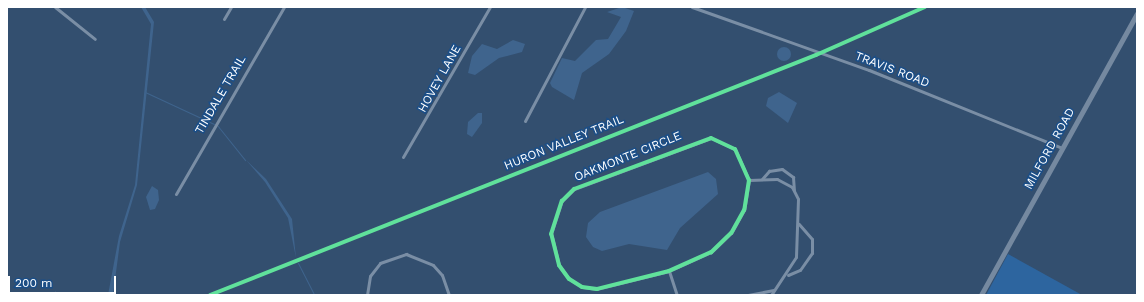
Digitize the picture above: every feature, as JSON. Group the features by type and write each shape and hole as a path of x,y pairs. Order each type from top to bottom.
{"street":[{"path":"55,7 95,39"},
{"path":"224,19 231,7"},
{"name":"TINDALE TRAIL","path":"176,194 284,7"},
{"name":"HOVEY LANE","path":"403,157 490,7"},
{"path":"525,121 585,7"},
{"name":"TRAVIS ROAD","path":"692,7 869,70 1062,148"},
{"name":"MILFORD ROAD","path":"981,295 1137,14"},
{"name":"OAKMONTE CIRCLE","path":"702,139 726,142 735,148 748,180 744,210 730,233 711,252 669,271 597,289 582,287 559,265 551,234 562,201 574,189 702,139"},
{"path":"762,180 770,171 782,169 793,178 799,224 796,257 788,275 771,295"},
{"path":"748,180 777,179 794,190"},
{"path":"788,275 800,270 812,253 812,239 799,224"},
{"path":"367,295 370,276 380,264 406,254 421,257 433,265 442,275 449,295"},
{"path":"669,271 677,295"},
{"path":"748,295 774,290"}],"shaded area":[{"path":"141,7 145,7 154,22 137,185 120,242 113,295 108,295 119,236 135,185 151,24"},
{"path":"622,7 634,11 626,31 609,54 582,73 574,100 552,87 550,83 562,58 575,61 596,40 608,39 621,17 607,12"},
{"path":"513,40 525,44 522,52 499,58 475,75 468,73 472,56 482,44 497,49"},
{"path":"781,47 787,47 791,51 791,57 787,61 781,61 777,57 777,51"},
{"path":"779,92 797,103 788,123 766,106 768,98"},
{"path":"478,113 482,113 482,123 472,137 467,134 468,122"},
{"path":"246,160 266,179 292,219 296,258 288,218 265,182"},
{"path":"708,172 716,179 718,194 680,228 667,250 629,244 602,251 593,247 586,237 588,223 600,212"},
{"path":"152,186 158,190 159,200 155,209 150,210 146,197"},
{"path":"1008,254 1082,295 986,295"}],"waterway":[{"path":"145,92 214,124"},
{"path":"217,125 245,160"},
{"path":"298,263 314,295"}],"cycle path":[{"name":"HURON VALLEY TRAIL","path":"210,295 816,55 925,7"},
{"path":"711,138 735,149 749,180 744,210 731,233 711,252 669,271 597,289 582,287 569,279 559,265 551,234 562,201 574,189 711,138"}]}
